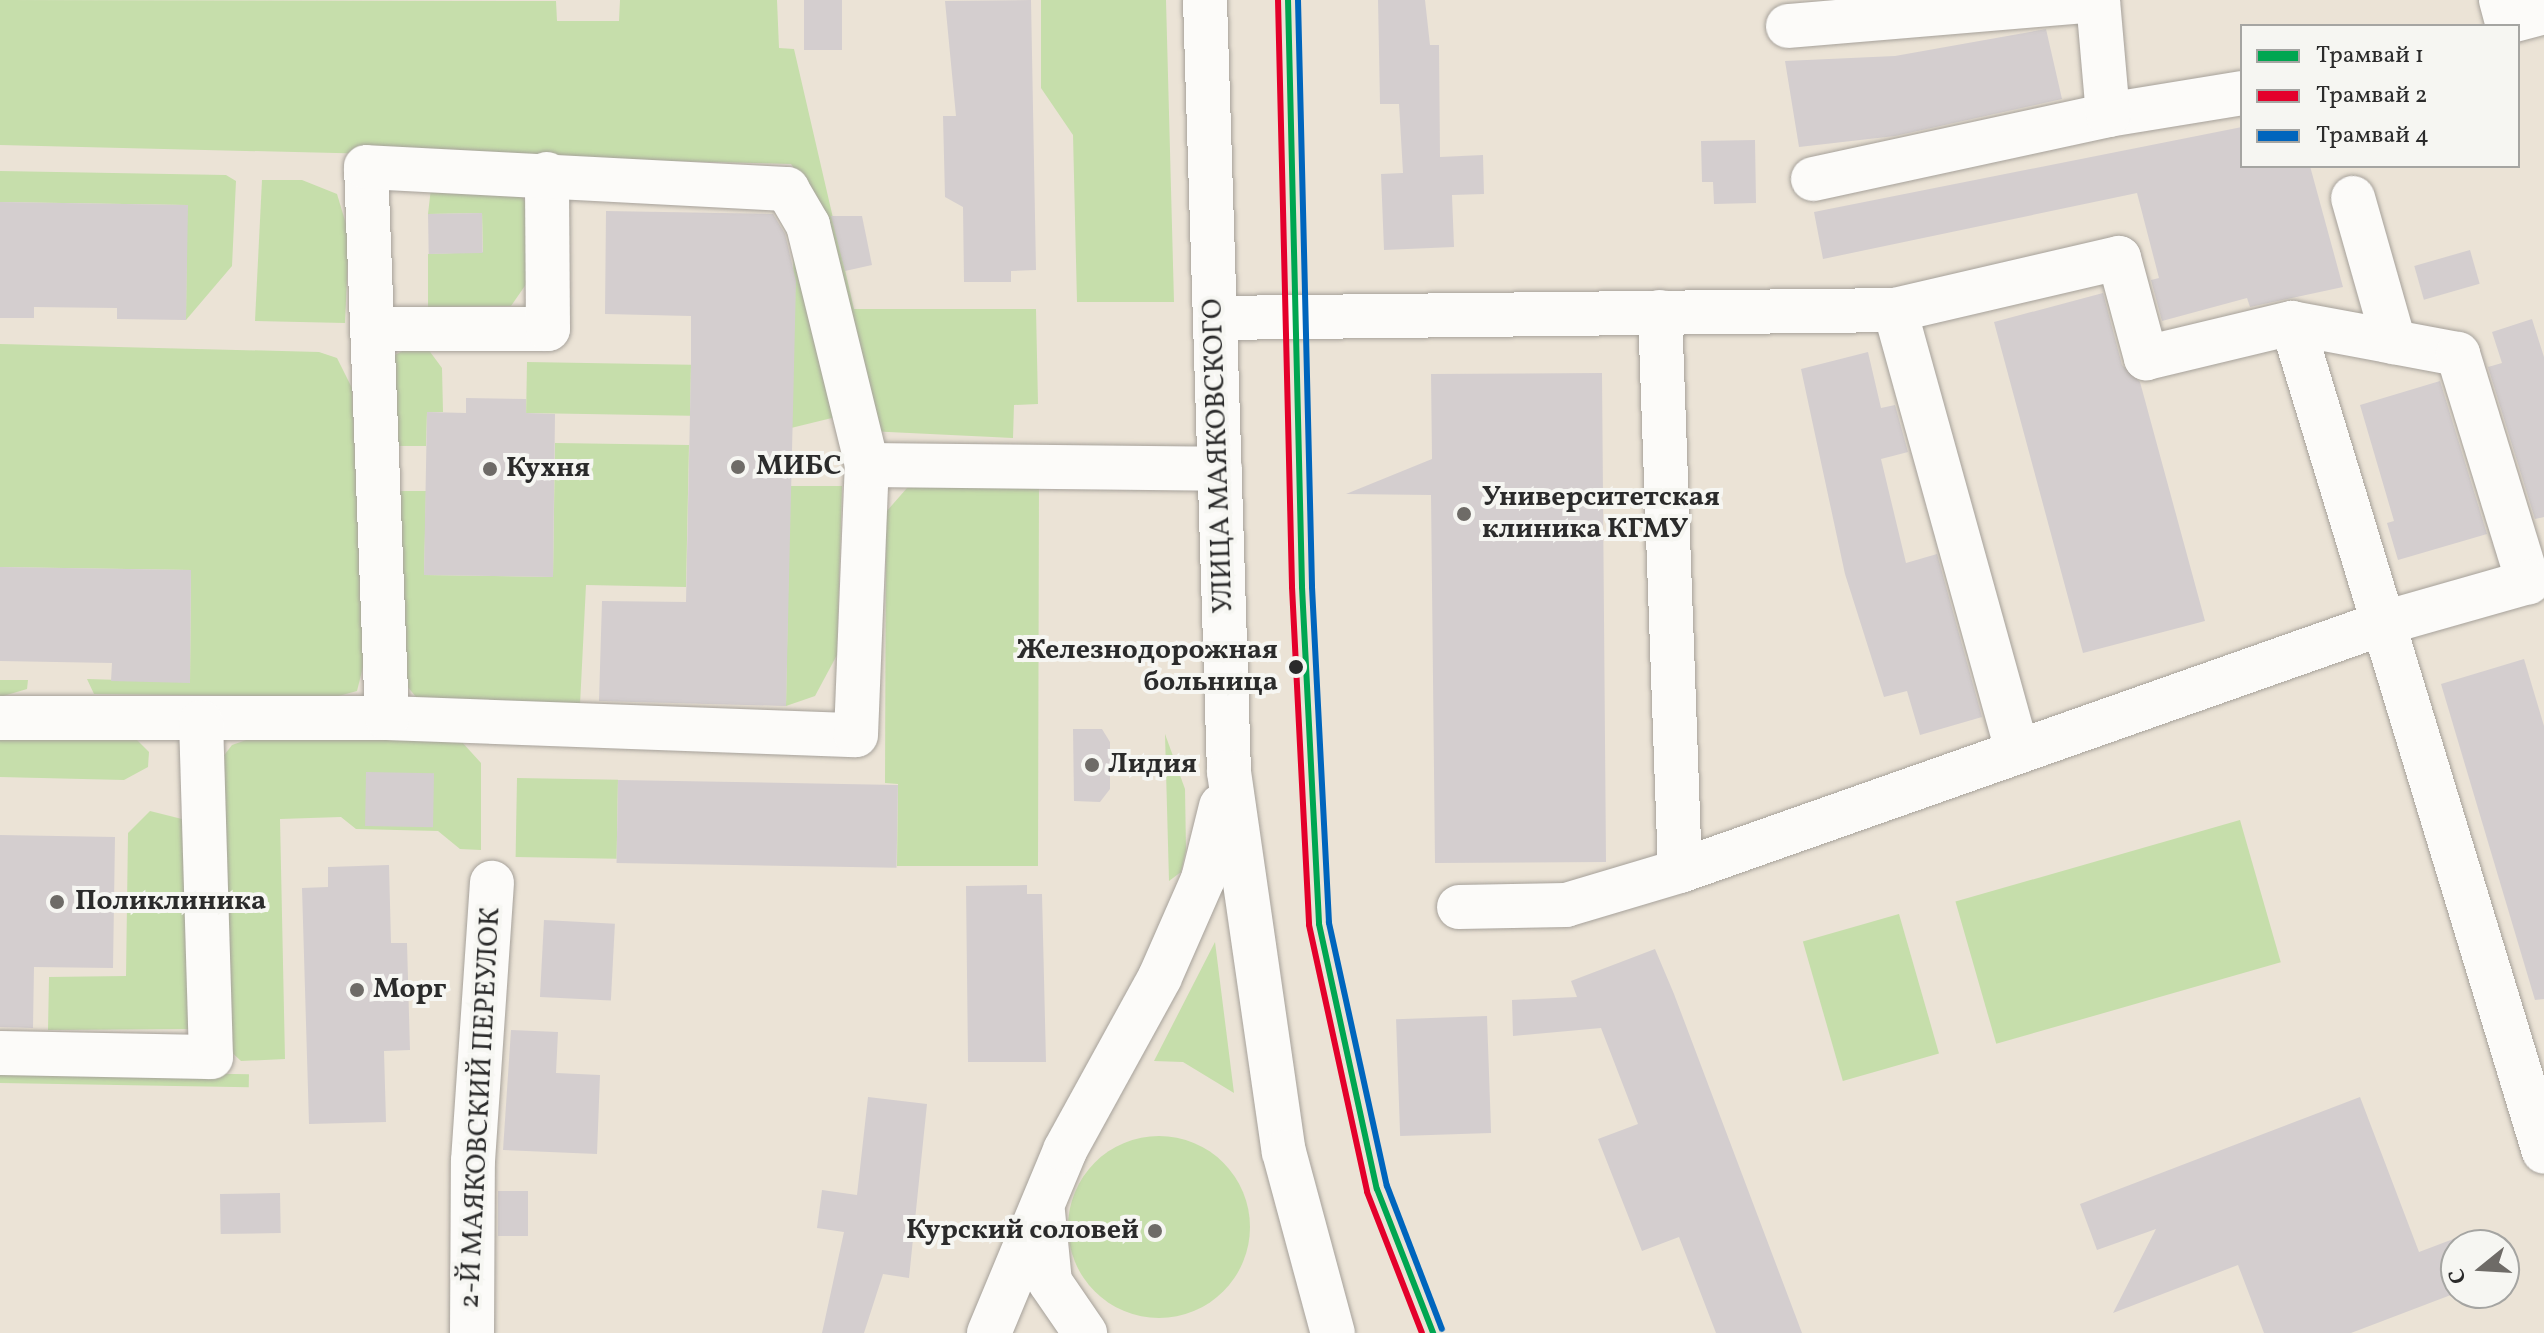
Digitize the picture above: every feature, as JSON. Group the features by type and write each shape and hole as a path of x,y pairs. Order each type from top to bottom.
{"main road":[{"name":"УЛИЦА МАЯКОВСКОГО","path":"1205,0 1229,772 1282,1137 1333,1333"},
{"path":"1788,26 2098,0 2108,115"},
{"path":"1813,179 2108,115 2240,93"},
{"path":"0,718 201,722 387,718 856,735 867,465 808,225 787,189 547,174 366,167 387,718"},
{"path":"373,329 548,329 547,174"},
{"path":"2353,198 2394,342"},
{"path":"1215,318 1895,310 2119,258 2146,358 2292,323 2458,354 2528,582 2381,624 1680,871 1566,905 1459,907"},
{"path":"1895,310 2017,750"},
{"path":"1660,312 1680,871"},
{"path":"2292,323 2544,1152"},
{"path":"867,465 1220,469"},
{"path":"0,1053 211,1057 201,722"},
{"path":"989,1333 1047,1194 1203,879 1229,772"},
{"name":"2-Й МАЯКОВСКИЙ ПЕРЕУЛОК","path":"472,1333 473,1161 492,883"},
{"path":"1047,1194 1042,1252 1064,1308 1085,1333"}],"green space":[{"path":"0,0 556,1 557,21 619,21 620,0 777,0 779,48 794,49 854,309 1036,309 1038,404 1014,405 1013,438 868,431 810,190 791,164 0,145"},
{"path":"1041,0 1166,0 1174,302 1077,302 1073,135 1041,88"},
{"path":"0,171 226,175 236,181 232,266 186,320 187,205 0,202"},
{"path":"262,180 302,180 337,194 349,234 345,323 255,321"},
{"path":"431,188 521,195 532,213 529,280 511,306 428,307 428,254 483,252 482,213 428,214"},
{"path":"794,215 836,417 791,428"},
{"path":"0,344 319,352 337,358 352,388 364,663 357,691 335,697 94,694 87,679 190,682 191,570 0,567"},
{"path":"406,349 428,349 442,368 443,412 427,412 426,446 393,446 395,355"},
{"path":"527,362 691,365 690,416 526,413"},
{"path":"555,443 689,445 686,587 586,585 580,705 416,697 407,686 395,491 426,491 424,575 553,577"},
{"path":"1039,478 1038,866 897,866 898,784 885,783 886,512 914,480"},
{"path":"790,486 842,486 837,655 815,696 786,706"},
{"path":"0,680 28,680 27,689 0,697"},
{"path":"1165,734 1185,789 1186,850 1181,872 1169,881"},
{"path":"0,735 135,738 149,752 148,767 124,780 0,777"},
{"path":"260,735 461,741 481,763 481,850 460,849 438,831 356,829 341,817 280,819 285,1059 241,1061 225,1046 222,758 232,745"},
{"path":"517,778 618,780 617,859 516,857"},
{"path":"150,811 182,819 192,1029 48,1030 49,977 126,976 128,833"},
{"path":"2240,820 2281,962 1996,1044 1955,902"},
{"path":"1899,914 1939,1053 1843,1081 1803,942"},
{"path":"1215,942 1234,1093 1183,1062 1154,1061"},
{"path":"0,1070 249,1074 249,1087 0,1083"},
{"path":"1159,1136 1194,1142 1224,1162 1244,1192 1250,1227 1244,1262 1224,1292 1194,1312 1159,1318 1124,1312 1094,1292 1074,1262 1068,1227 1074,1192 1094,1162 1124,1142"}],"building":[{"path":"804,0 842,0 842,50 804,50"},
{"path":"1031,0 1036,270 1011,271 1011,282 964,282 963,207 945,197 943,116 956,116 945,1"},
{"path":"1378,0 1425,0 1430,45 1439,45 1440,157 1483,155 1484,194 1452,195 1454,247 1384,250 1381,174 1403,173 1399,104 1380,104"},
{"path":"2046,29 2062,99 1895,136 1799,147 1785,61 1895,56"},
{"path":"2240,127 2240,168 2311,168 2343,287 2250,307 2247,298 2162,321 2151,280 2159,278 2137,193 1823,259 1814,212"},
{"path":"1755,140 1756,203 1714,204 1713,182 1702,182 1701,141"},
{"path":"0,202 188,205 186,320 117,319 117,308 34,307 34,318 0,318"},
{"path":"606,211 773,214 785,234 796,281 786,706 599,701 602,601 686,602 691,366 691,316 605,314"},
{"path":"482,213 483,253 429,254 428,214"},
{"path":"831,216 862,216 872,265 845,271"},
{"path":"2470,250 2480,284 2424,300 2414,266"},
{"path":"2103,293 2122,365 2140,382 2205,621 2083,653 1994,322"},
{"path":"2532,319 2544,357 2544,517 2535,519 2488,367 2502,363 2492,332"},
{"path":"1868,352 1881,408 1895,405 1908,452 1881,459 1906,563 1937,554 1982,717 1920,735 1907,691 1884,697 1845,574 1801,369"},
{"path":"1602,373 1606,862 1435,863 1431,495 1346,494 1432,459 1431,374"},
{"path":"2440,381 2487,534 2398,560 2387,523 2394,521 2360,405"},
{"name":"Кухня","path":"466,398 526,399 526,413 555,414 553,577 424,575 427,412 466,413"},
{"path":"0,567 191,570 190,683 111,681 112,663 0,661"},
{"path":"2524,659 2544,726 2544,999 2535,1000 2441,684"},
{"name":"Лидия","path":"1073,729 1102,729 1110,742 1110,789 1100,802 1074,801"},
{"path":"366,772 434,773 433,827 365,826"},
{"path":"618,780 898,785 897,868 617,863"},
{"name":"Поликлиника","path":"0,835 115,837 113,968 34,967 33,1028 0,1027"},
{"name":"Морг","path":"389,865 391,943 407,943 410,1050 384,1051 386,1122 309,1124 302,888 328,887 328,867"},
{"path":"1027,885 1027,894 1042,894 1046,1062 968,1062 966,886"},
{"path":"544,920 615,924 611,1001 540,997"},
{"path":"1655,949 1802,1333 1716,1333 1679,1237 1642,1251 1598,1139 1638,1124 1601,1028 1513,1036 1512,1000 1577,997 1571,981"},
{"path":"1487,1016 1491,1133 1400,1136 1396,1019"},
{"path":"511,1030 558,1032 556,1073 600,1075 597,1154 503,1150"},
{"path":"868,1097 927,1104 909,1278 883,1274 864,1333 822,1333 844,1232 817,1228 822,1190 857,1195"},
{"path":"2360,1097 2419,1252 2440,1244 2440,1299 2351,1333 2264,1333 2238,1265 2113,1313 2156,1229 2097,1250 2080,1204"},
{"path":"498,1191 528,1191 528,1236 498,1236"},
{"path":"280,1193 281,1233 221,1234 220,1194"}],"tram line":[{"name":"2","path":"1278,0 1292,587 1309,925 1367,1192 1422,1333"},
{"name":"1","path":"1288,0 1302,587 1319,924 1377,1189 1433,1333"},
{"name":"4","path":"1298,0 1312,587 1329,923 1387,1186 1442,1329"}],"place":[{"name":"МИБС","path":"738,467"},
{"name":"Кухня","path":"490,469"},
{"name":"Университетская клиника КГМУ","path":"1464,514"},
{"name":"Железнодорожная больница","path":"1296,667"},
{"name":"Лидия","path":"1092,765"},
{"name":"Поликлиника","path":"57,902"},
{"name":"Морг","path":"357,990"},
{"name":"Курский соловей","path":"1155,1231"}]}
